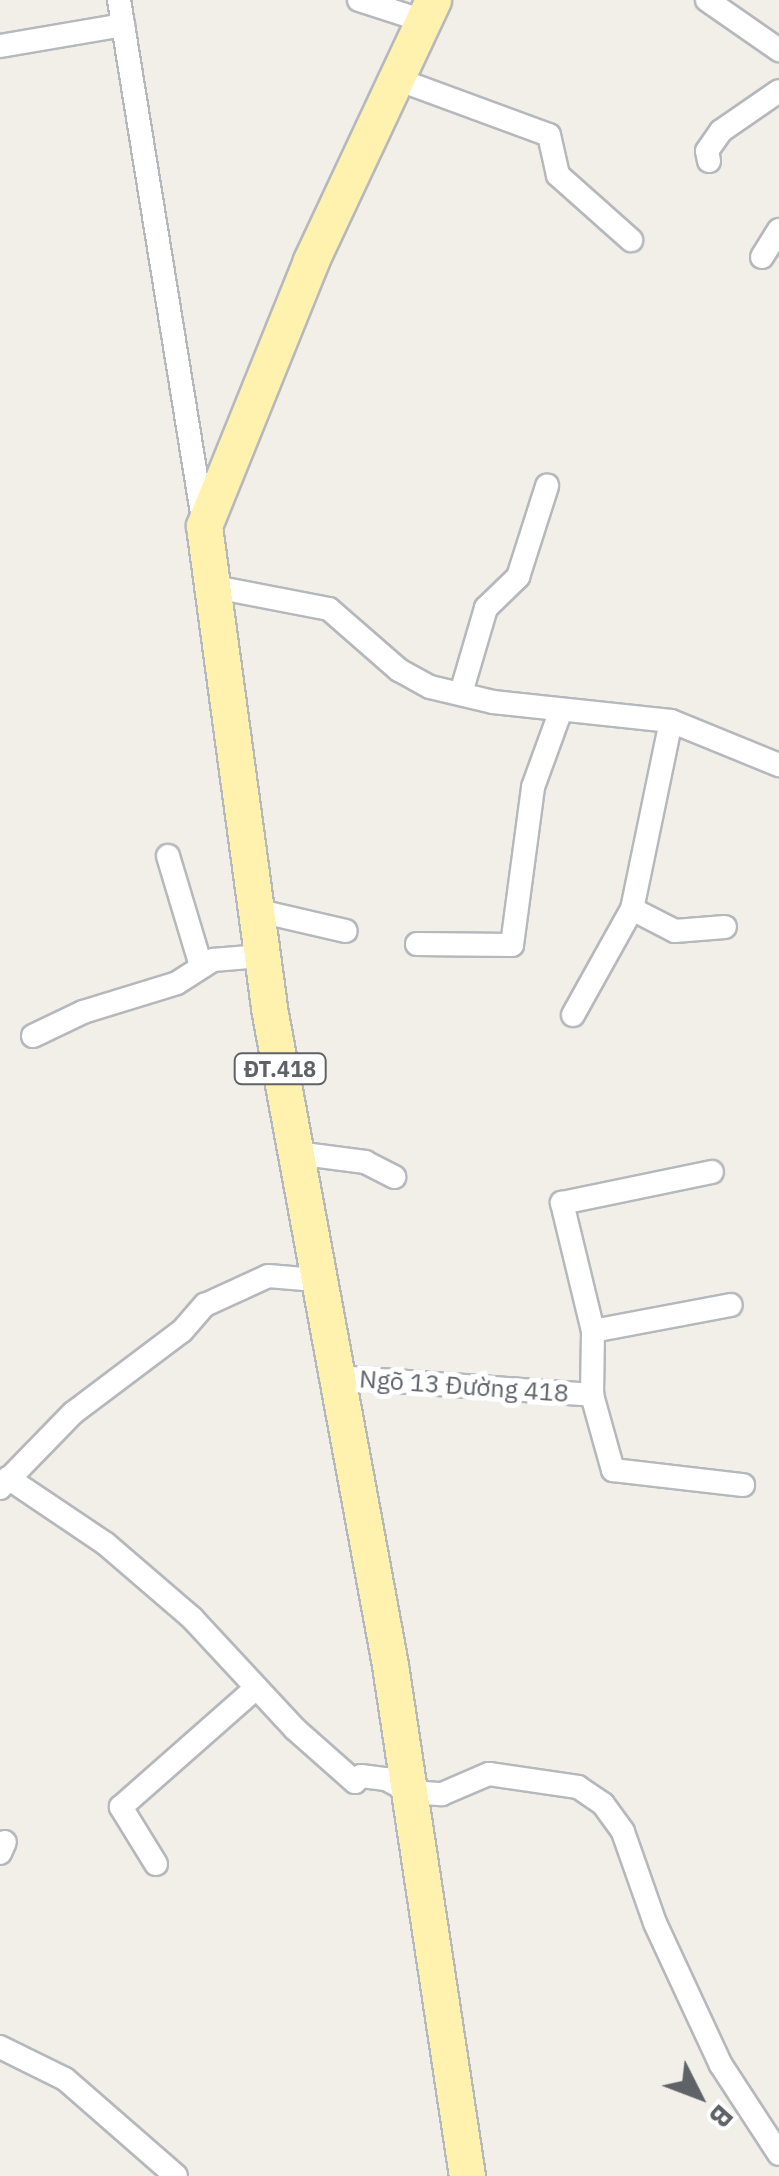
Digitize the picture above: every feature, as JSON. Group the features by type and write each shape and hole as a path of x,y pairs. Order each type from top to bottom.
{"main road":[{"path":"204,526 311,260 427,10"},
{"name":"ĐT.418","path":"204,526 262,956 316,1280 410,1792 467,2176"}],"street":[{"path":"118,0 204,526"},
{"path":"359,0 427,10"},
{"path":"707,0 779,50"},
{"path":"0,46 123,25"},
{"path":"394,78 549,135 567,186 631,240"},
{"path":"709,160 707,151 721,130 779,92"},
{"path":"762,257 779,230"},
{"path":"461,693 486,608 518,577 546,486"},
{"path":"215,588 329,609 418,682 561,710 671,721 779,765"},
{"path":"417,944 512,944 533,786 561,710"},
{"path":"574,1014 632,909 671,721"},
{"path":"168,856 201,966"},
{"path":"632,909 675,931 725,928"},
{"path":"256,910 346,932"},
{"path":"34,1036 83,1012 177,983 201,966 262,956"},
{"path":"296,1153 364,1162 394,1177"},
{"name":"Ngõ 13 Đường 418","path":"712,1172 562,1203 593,1331 592,1395 613,1470 742,1485"},
{"path":"316,1280 268,1276 223,1294 84,1402 3,1483 106,1544 192,1618 256,1688 355,1782 362,1776 386,1779 410,1792 442,1794 489,1774 578,1787 604,1804 624,1832 655,1923 721,2066 779,2154"},
{"path":"593,1331 730,1304"},
{"name":"Ngõ 13 Đường 418","path":"336,1378 592,1395"},
{"path":"156,1864 121,1807 256,1688"},
{"path":"0,2047 65,2078 176,2176"}]}
